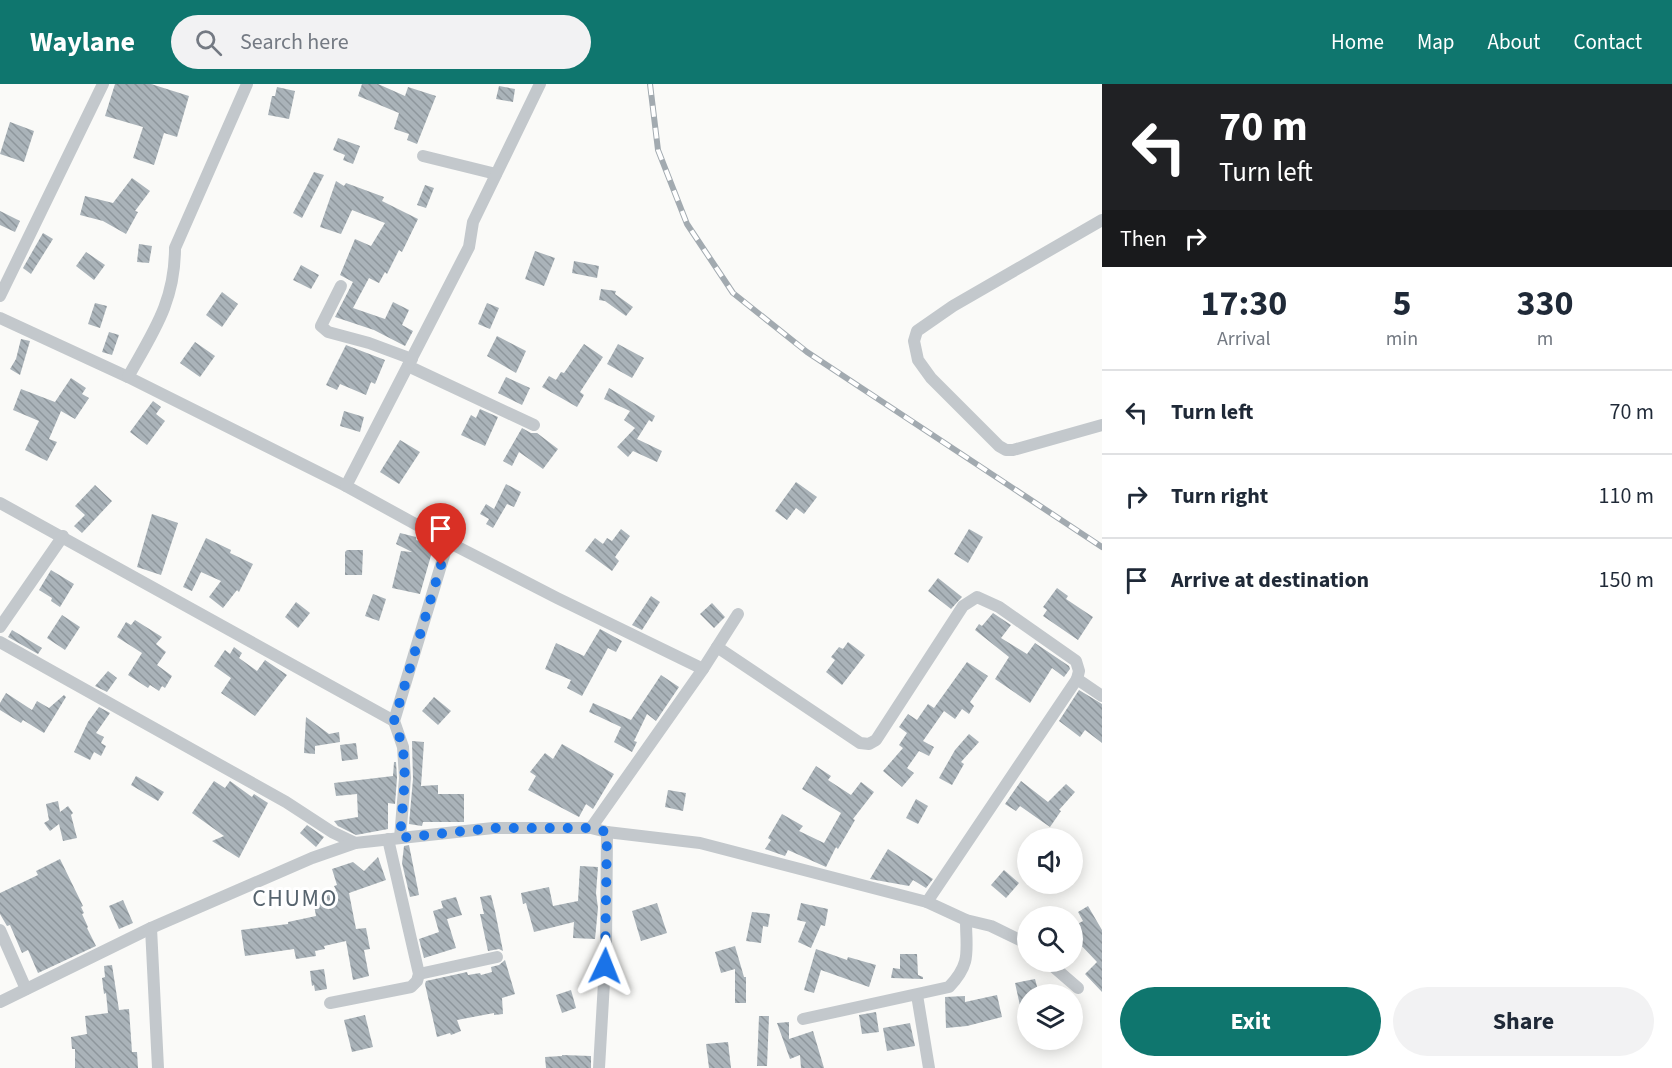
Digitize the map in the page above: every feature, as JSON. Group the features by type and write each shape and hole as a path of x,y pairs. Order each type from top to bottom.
{"street":[{"path":"0,296 103,84"},
{"path":"128,376 166,308 176,270 176,248 247,84"},
{"path":"346,486 469,247 473,222 540,84"},
{"path":"423,156 496,174"},
{"path":"1102,220 953,306 919,328 914,341 918,360 931,378 999,446 1006,450 1102,425"},
{"path":"341,286 321,326 328,332 369,342 534,425"},
{"path":"0,318 128,376 346,486 448,542 620,630 703,669"},
{"path":"0,503 394,721"},
{"path":"0,627 63,536"},
{"path":"330,1003 411,987 417,981 419,974 394,839 405,778 403,747 394,721 448,542"},
{"path":"717,647 860,743 869,744 876,740 963,606 976,597 999,607 1076,661 1079,671 1077,679 927,902"},
{"path":"591,828 703,669 738,614"},
{"path":"0,642 355,843"},
{"path":"1077,679 1102,696"},
{"path":"0,1002 151,928 312,858 355,843 493,828 591,828 700,843 927,902 966,920 991,926 1017,939"},
{"path":"599,1068 606,948 607,832"},
{"path":"803,1019 949,987 960,976 966,964 966,920"},
{"path":"151,928 158,1068"},
{"path":"0,930 26,989"},
{"path":"419,974 497,957"},
{"path":"1060,972 1073,984"},
{"path":"917,995 929,1068"}],"building":[{"path":"115,84 151,84 189,96 177,137 164,133 154,165 133,158 143,127 105,116"},
{"path":"362,84 378,84 405,96 408,87 436,96 417,144 407,140 409,134 394,129 399,113 358,96"},
{"path":"499,86 515,89 513,102 496,99"},
{"path":"277,87 295,91 289,119 268,115 272,96 275,96"},
{"path":"10,122 34,131 24,162 0,154"},
{"path":"338,138 360,146 353,164 343,160 345,155 333,150"},
{"path":"314,172 324,175 302,218 293,213"},
{"path":"132,178 150,191 135,211 138,212 126,234 103,221 80,215 85,196 113,203"},
{"path":"336,181 344,186 346,183 384,197 382,201 418,219 402,252 399,250 387,274 385,272 379,283 369,278 353,308 385,319 393,302 409,310 402,325 413,331 405,346 374,330 335,317 353,282 340,275 355,239 371,246 385,223 352,210 341,234 320,227"},
{"path":"425,185 434,188 426,208 417,205"},
{"path":"0,211 20,221 15,232 0,225"},
{"path":"43,233 53,239 31,274 23,268"},
{"path":"139,244 152,246 149,263 137,262"},
{"path":"535,251 555,258 544,286 525,279"},
{"path":"86,252 105,265 94,280 76,266"},
{"path":"574,261 599,266 597,278 572,273"},
{"path":"301,265 319,275 311,289 293,280"},
{"path":"601,289 616,291 615,294 633,307 626,316 605,301 599,300"},
{"path":"222,292 238,304 222,327 206,315"},
{"path":"95,303 107,306 100,328 88,324"},
{"path":"487,303 499,308 490,329 478,324"},
{"path":"109,332 119,335 112,355 102,352"},
{"path":"497,336 526,351 516,373 487,356"},
{"path":"21,339 30,341 20,375 10,369 16,359"},
{"path":"195,342 215,356 200,377 180,363"},
{"path":"584,344 603,357 580,392 584,395 577,407 542,387 549,376 556,380 561,372 564,373"},
{"path":"618,344 644,358 632,378 607,364"},
{"path":"346,345 385,360 375,384 371,382 366,395 340,384 337,390 326,385"},
{"path":"506,377 530,388 522,405 498,393"},
{"path":"71,378 86,388 82,394 89,398 75,419 61,411 49,439 57,442 47,461 25,450 39,421 13,410 21,389 55,402"},
{"path":"609,388 655,416 652,422 649,420 637,439 662,451 657,462 633,451 628,457 617,447 635,428 624,420 630,411 604,399"},
{"path":"153,401 161,407 156,414 165,421 147,445 130,432"},
{"path":"480,409 498,417 485,446 461,435 471,415 476,418"},
{"path":"344,411 364,417 360,432 340,426"},
{"path":"522,428 531,433 537,433 558,449 543,469 519,452 512,466 503,461"},
{"path":"400,440 420,452 399,484 380,472"},
{"path":"796,482 817,497 804,514 796,508 787,520 775,511"},
{"path":"506,484 521,492 514,507 507,504 493,528 486,524 489,519 480,514 486,504 494,509"},
{"path":"95,485 112,501 82,533 74,526 85,515 75,506"},
{"path":"152,514 178,523 161,575 137,567"},
{"path":"621,529 630,536 615,557 619,561 612,571 585,551 595,538 603,544 607,538 612,541"},
{"path":"969,529 983,537 968,563 954,554"},
{"path":"400,533 434,545 420,594 392,588 401,551 412,552 396,544"},
{"path":"206,538 253,564 239,592 237,590 223,608 209,597 221,581 201,572 192,591 183,587"},
{"path":"363,550 362,575 345,575 345,552"},
{"path":"51,570 74,584 60,607 51,601 52,598 39,590"},
{"path":"938,578 962,597 951,609 928,591"},
{"path":"1057,588 1068,596 1066,599 1093,617 1078,640 1043,616 1047,610 1043,607"},
{"path":"373,594 386,599 379,621 365,616"},
{"path":"651,596 660,602 642,630 632,625"},
{"path":"296,602 310,613 298,628 285,617"},
{"path":"712,603 725,617 714,628 700,614"},
{"path":"993,613 1011,625 1001,638 1027,654 1035,643 1069,666 1070,669 1064,677 1052,668 1030,703 995,679 1009,657 975,630 979,624 982,626"},
{"path":"62,615 80,627 65,650 47,638"},
{"path":"135,620 162,637 156,644 166,652 157,665 172,676 165,688 162,686 159,691 150,685 148,688 128,675 142,653 117,637 126,622 131,625"},
{"path":"600,629 622,641 616,652 608,648 582,696 567,688 571,680 545,669 556,643 584,656"},
{"path":"12,630 42,648 38,654 8,637"},
{"path":"848,642 865,655 842,685 826,672 835,660 831,657 839,647 843,649"},
{"path":"234,647 242,653 239,658 257,671 265,660 287,675 255,716 221,693 231,678 214,666 225,650 230,654"},
{"path":"967,662 988,676 970,702 974,706 969,714 962,709 955,719 944,711 923,741 934,747 929,756 919,751 907,768 914,773 902,787 883,771 903,748 899,745 907,733 899,727 908,714 917,720 928,704 934,708"},
{"path":"108,671 117,678 107,692 95,686"},
{"path":"661,675 679,687 656,721 647,714 634,741 637,742 632,752 614,742 621,727 589,712 593,703 631,720"},
{"path":"1079,690 1102,704 1102,743 1085,730 1080,737 1059,721"},
{"path":"6,693 32,710 37,701 49,708 64,695 66,697 44,733 0,710 0,703"},
{"path":"434,697 451,711 438,725 422,711"},
{"path":"99,707 110,713 96,733 104,737 101,743 106,746 101,756 94,752 90,760 74,752 88,722"},
{"path":"306,717 329,734 339,732 340,742 315,746 315,754 304,753"},
{"path":"969,734 979,742 961,762 964,764 952,785 939,778 955,750"},
{"path":"412,741 424,742 421,786 438,785 438,794 464,794 464,822 423,822 422,826 409,824 413,779"},
{"path":"356,743 358,759 342,761 340,745"},
{"path":"562,744 614,774 593,809 586,804 579,817 528,790 536,776 530,772 545,753 553,759"},
{"path":"394,762 396,762 397,778 395,804 388,803 388,829 356,835 338,826 334,821 358,817 357,794 336,796 334,783 393,776"},
{"path":"816,766 831,776 828,780 851,795 861,782 874,792 853,819 855,820 838,849 836,847 826,867 788,850 785,856 765,849 771,840 768,838 782,814 803,826 799,831 824,843 841,813 802,789"},
{"path":"136,776 164,792 158,801 131,785"},
{"path":"214,781 225,788 230,781 252,797 254,794 268,803 239,858 212,841 224,836 192,813"},
{"path":"1021,781 1048,802 1066,784 1075,792 1059,810 1061,811 1050,827 1020,806 1016,811 1005,804"},
{"path":"668,790 686,793 683,811 665,807"},
{"path":"916,799 928,806 918,824 906,818"},
{"path":"58,801 60,812 68,806 73,813 71,815 77,838 63,841 59,824 50,831 44,823 49,820 46,804"},
{"path":"307,825 324,837 316,847 300,833"},
{"path":"409,845 419,895 410,897 402,863 404,846"},
{"path":"888,849 933,879 926,888 913,880 909,886 870,879"},
{"path":"378,857 386,880 349,893 356,929 366,928 370,949 364,950 369,976 353,980 346,941 324,946 325,949 315,951 316,956 296,959 294,949 245,956 241,930 288,924 288,922 316,916 312,894 336,890 334,886 337,885 332,869 353,862 364,871"},
{"path":"60,859 83,906 81,907 84,913 82,914 96,946 38,973 28,950 22,953 10,925 7,926 0,914 0,893 38,875 36,871"},
{"path":"580,866 598,867 595,939 573,938 574,922 534,932 521,893 549,887 553,906 578,901"},
{"path":"1004,870 1017,881 1017,885 1006,898 991,885"},
{"path":"491,895 503,951 499,949 488,951 480,914 484,914 480,897"},
{"path":"456,897 462,915 447,919 456,948 424,958 419,939 439,932 433,911 443,908 441,901"},
{"path":"123,900 133,923 119,929 109,906"},
{"path":"657,903 667,933 641,941 632,911"},
{"path":"801,903 828,909 825,926 821,925 811,948 798,942 806,922 797,920"},
{"path":"1088,906 1102,930 1102,992 1085,974 1097,962 1083,947 1083,909"},
{"path":"752,912 770,914 768,927 763,926 761,943 746,941"},
{"path":"735,946 744,977 746,977 746,1003 735,1003 735,969 721,973 715,952"},
{"path":"816,949 847,960 848,957 876,965 869,987 821,970 814,993 804,990"},
{"path":"900,954 917,954 918,975 923,979 891,978 893,968 900,969"},
{"path":"505,960 515,994 502,998 503,1014 494,1015 494,1013 457,1020 461,1031 437,1037 426,981 467,972 468,975 480,973 481,975 492,972 491,967"},
{"path":"112,965 119,1010 129,1009 132,1052 137,1052 138,1068 75,1068 75,1049 72,1049 71,1037 87,1034 85,1016 108,1013 102,978 105,977 104,966"},
{"path":"324,969 327,989 315,991 310,971"},
{"path":"1035,979 1036,984 1017,984 1017,992 1015,983"},
{"path":"571,990 576,1008 562,1013 556,995"},
{"path":"997,995 1002,1017 967,1026 946,1028 945,997 965,996 965,1002"},
{"path":"876,1012 879,1032 862,1034 859,1015"},
{"path":"365,1015 373,1047 352,1052 344,1020"},
{"path":"759,1016 769,1016 767,1066 757,1066"},
{"path":"789,1022 789,1039 813,1031 824,1068 801,1068 800,1055 790,1059 777,1023"},
{"path":"910,1023 915,1046 887,1051 883,1028"},
{"path":"728,1042 731,1068 709,1068 706,1044"},
{"path":"591,1056 591,1068 546,1068 545,1057"}],"railway":[{"path":"650,84 658,150 687,224 733,293 807,352 1102,547"}],"district":[{"name":"CHUMO","path":"295,898"}],"route":[{"path":"441,565 394,721 403,747 405,778 400,838 493,828 591,828 607,832 605,966"}]}
